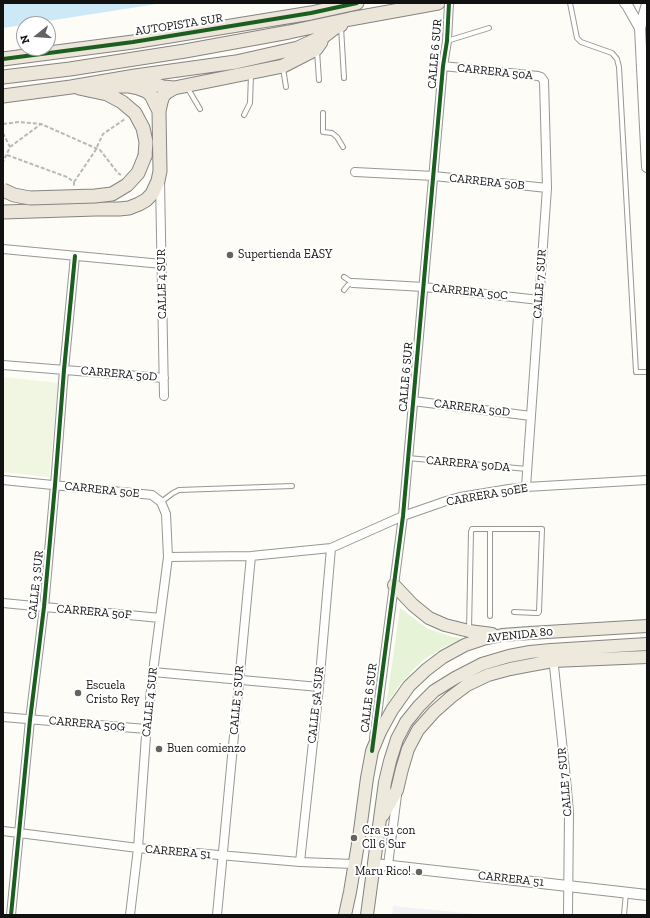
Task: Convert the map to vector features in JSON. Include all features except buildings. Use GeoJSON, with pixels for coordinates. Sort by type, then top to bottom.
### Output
{"type":"FeatureCollection","features":[{"type":"Feature","properties":{"kind":"highway","name":"AUTOPISTA SUR"},"geometry":{"type":"LineString","coordinates":[[3,59],[133,42],[311,13],[357,3]]}},
{"type":"Feature","properties":{"kind":"highway"},"geometry":{"type":"LineString","coordinates":[[3,77],[70,69],[185,51],[346,22],[438,3]]}},
{"type":"Feature","properties":{"kind":"highway"},"geometry":{"type":"LineString","coordinates":[[3,96],[236,62],[298,48],[324,36],[346,22]]}},
{"type":"Feature","properties":{"kind":"highway"},"geometry":{"type":"LineString","coordinates":[[135,76],[163,87],[180,86],[283,66],[316,49],[321,44],[324,36]]}},
{"type":"Feature","properties":{"kind":"highway"},"geometry":{"type":"LineString","coordinates":[[71,87],[128,86],[138,88],[151,95],[159,111]]}},
{"type":"Feature","properties":{"kind":"highway"},"geometry":{"type":"LineString","coordinates":[[3,212],[119,209],[129,208],[146,200],[152,194],[158,181],[160,171],[159,111],[163,96],[180,86]]}},
{"type":"Feature","properties":{"kind":"highway"},"geometry":{"type":"LineString","coordinates":[[3,190],[14,195],[30,198],[112,194],[127,185],[138,173],[145,156],[146,142],[143,128],[135,113],[122,102],[107,94],[71,87]]}},
{"type":"Feature","properties":{"kind":"main road"},"geometry":{"type":"LineString","coordinates":[[394,585],[413,605],[429,618],[445,625],[469,631],[502,635]]}},
{"type":"Feature","properties":{"kind":"main road","name":"AVENIDA 80"},"geometry":{"type":"LineString","coordinates":[[345,915],[359,838],[372,751],[392,710],[409,686],[426,670],[443,658],[465,645],[483,639],[530,632],[647,626]]}},
{"type":"Feature","properties":{"kind":"main road","name":"AVENIDA 80"},"geometry":{"type":"LineString","coordinates":[[379,822],[397,790],[408,749],[418,730],[434,712],[451,697],[467,686],[488,675],[552,656],[647,644]]}},
{"type":"Feature","properties":{"kind":"main road","name":"AVENIDA 80"},"geometry":{"type":"LineString","coordinates":[[366,915],[385,782],[390,761],[397,739],[406,722],[434,691],[482,664],[509,656],[530,652],[552,656],[647,657]]}},
{"type":"Feature","properties":{"kind":"street","name":"CALLE 6 SUR"},"geometry":{"type":"LineString","coordinates":[[372,751],[403,516],[443,66],[447,41],[449,3]]}},
{"type":"Feature","properties":{"kind":"street"},"geometry":{"type":"LineString","coordinates":[[625,3],[640,28]]}},
{"type":"Feature","properties":{"kind":"street"},"geometry":{"type":"LineString","coordinates":[[647,4],[640,28],[647,167]]}},
{"type":"Feature","properties":{"kind":"street","name":"CARRERA 50A"},"geometry":{"type":"LineString","coordinates":[[443,66],[538,76],[544,81]]}},
{"type":"Feature","properties":{"kind":"street","name":"CALLE 7 SUR"},"geometry":{"type":"LineString","coordinates":[[526,487],[547,188],[544,81]]}},
{"type":"Feature","properties":{"kind":"street","name":"CALLE 4 SUR"},"geometry":{"type":"LineString","coordinates":[[160,171],[164,396]]}},
{"type":"Feature","properties":{"kind":"street","name":"CARRERA 50B"},"geometry":{"type":"LineString","coordinates":[[355,172],[434,176],[547,188]]}},
{"type":"Feature","properties":{"kind":"street"},"geometry":{"type":"LineString","coordinates":[[3,249],[162,264]]}},
{"type":"Feature","properties":{"kind":"street","name":"CALLE 3 SUR"},"geometry":{"type":"LineString","coordinates":[[11,915],[30,720],[44,607],[75,256]]}},
{"type":"Feature","properties":{"kind":"street","name":"CARRERA 50C"},"geometry":{"type":"LineString","coordinates":[[353,283],[424,287],[539,300]]}},
{"type":"Feature","properties":{"kind":"street","name":"CARRERA 50D"},"geometry":{"type":"LineString","coordinates":[[3,365],[164,378]]}},
{"type":"Feature","properties":{"kind":"street","name":"CARRERA 50D"},"geometry":{"type":"LineString","coordinates":[[413,401],[531,416]]}},
{"type":"Feature","properties":{"kind":"street","name":"CARRERA 50E"},"geometry":{"type":"LineString","coordinates":[[3,480],[152,495],[161,502]]}},
{"type":"Feature","properties":{"kind":"street","name":"CARRERA 50EE"},"geometry":{"type":"LineString","coordinates":[[168,557],[251,556],[331,548],[403,516],[460,497],[526,487],[647,480]]}},
{"type":"Feature","properties":{"kind":"street","name":"CALLE 4 SUR"},"geometry":{"type":"LineString","coordinates":[[130,915],[138,848],[146,729],[168,557],[166,514],[161,502]]}},
{"type":"Feature","properties":{"kind":"street","name":"CALLE 5A SUR"},"geometry":{"type":"LineString","coordinates":[[300,862],[331,548]]}},
{"type":"Feature","properties":{"kind":"street","name":"CALLE 5 SUR"},"geometry":{"type":"LineString","coordinates":[[217,915],[251,556]]}},
{"type":"Feature","properties":{"kind":"street","name":"CARRERA 50F"},"geometry":{"type":"LineString","coordinates":[[3,603],[160,618]]}},
{"type":"Feature","properties":{"kind":"street","name":"CALLE 7 SUR"},"geometry":{"type":"LineString","coordinates":[[552,656],[569,812],[568,915]]}},
{"type":"Feature","properties":{"kind":"street"},"geometry":{"type":"LineString","coordinates":[[153,672],[318,687]]}},
{"type":"Feature","properties":{"kind":"street","name":"CARRERA 50G"},"geometry":{"type":"LineString","coordinates":[[3,717],[146,729]]}},
{"type":"Feature","properties":{"kind":"street"},"geometry":{"type":"LineString","coordinates":[[388,865],[397,790]]}},
{"type":"Feature","properties":{"kind":"street","name":"CARRERA 51"},"geometry":{"type":"LineString","coordinates":[[3,831],[138,848],[223,856],[300,862],[354,864]]}},
{"type":"Feature","properties":{"kind":"street","name":"CARRERA 51"},"geometry":{"type":"LineString","coordinates":[[374,864],[647,895]]}},
{"type":"Feature","properties":{"kind":"lane"},"geometry":{"type":"LineString","coordinates":[[570,3],[577,38],[581,42],[612,53],[617,59],[619,67],[636,372],[647,372]]}},
{"type":"Feature","properties":{"kind":"lane"},"geometry":{"type":"LineString","coordinates":[[344,78],[346,22]]}},
{"type":"Feature","properties":{"kind":"lane"},"geometry":{"type":"LineString","coordinates":[[447,41],[489,28]]}},
{"type":"Feature","properties":{"kind":"lane"},"geometry":{"type":"LineString","coordinates":[[316,49],[319,80]]}},
{"type":"Feature","properties":{"kind":"lane"},"geometry":{"type":"LineString","coordinates":[[283,66],[286,87]]}},
{"type":"Feature","properties":{"kind":"lane"},"geometry":{"type":"LineString","coordinates":[[244,115],[250,103],[251,72]]}},
{"type":"Feature","properties":{"kind":"lane"},"geometry":{"type":"LineString","coordinates":[[180,86],[200,109]]}},
{"type":"Feature","properties":{"kind":"lane"},"geometry":{"type":"LineString","coordinates":[[323,113],[323,132],[332,133],[338,138],[343,147]]}},
{"type":"Feature","properties":{"kind":"lane"},"geometry":{"type":"LineString","coordinates":[[344,277],[353,283]]}},
{"type":"Feature","properties":{"kind":"lane"},"geometry":{"type":"LineString","coordinates":[[344,290],[348,285],[353,283]]}},
{"type":"Feature","properties":{"kind":"lane","name":"CARRERA 50DA"},"geometry":{"type":"LineString","coordinates":[[408,458],[528,469]]}},
{"type":"Feature","properties":{"kind":"lane"},"geometry":{"type":"LineString","coordinates":[[161,502],[179,490],[292,486]]}},
{"type":"Feature","properties":{"kind":"lane"},"geometry":{"type":"LineString","coordinates":[[469,631],[470,532],[472,529],[542,529],[539,612],[514,612]]}},
{"type":"Feature","properties":{"kind":"lane"},"geometry":{"type":"LineString","coordinates":[[490,529],[490,616]]}},
{"type":"Feature","properties":{"kind":"lane"},"geometry":{"type":"LineString","coordinates":[[624,915],[626,893]]}},
{"type":"Feature","properties":{"kind":"path"},"geometry":{"type":"LineString","coordinates":[[74,189],[74,182],[96,148],[103,134],[124,119],[128,118]]}},
{"type":"Feature","properties":{"kind":"path"},"geometry":{"type":"LineString","coordinates":[[3,124],[19,122],[41,124],[96,148],[100,150],[122,176]]}},
{"type":"Feature","properties":{"kind":"path"},"geometry":{"type":"LineString","coordinates":[[3,162],[10,147],[41,124]]}},
{"type":"Feature","properties":{"kind":"path"},"geometry":{"type":"LineString","coordinates":[[3,133],[10,147]]}},
{"type":"Feature","properties":{"kind":"path"},"geometry":{"type":"LineString","coordinates":[[7,155],[67,177],[74,182]]}},
{"type":"Feature","properties":{"kind":"shaded area"},"geometry":{"type":"Polygon","coordinates":[[[393,906],[485,915],[392,915],[393,906]]]}},
{"type":"Feature","properties":{"kind":"green space"},"geometry":{"type":"Polygon","coordinates":[[[3,377],[58,383],[49,477],[3,472],[3,377]]]}},
{"type":"Feature","properties":{"kind":"green space"},"geometry":{"type":"Polygon","coordinates":[[[400,608],[428,629],[463,639],[444,647],[423,660],[398,687],[386,706],[400,608]]]}},
{"type":"Feature","properties":{"kind":"water"},"geometry":{"type":"Polygon","coordinates":[[[3,3],[163,3],[56,20],[56,16],[16,16],[16,26],[3,28],[3,3]]]}},
{"type":"Feature","properties":{"kind":"cycle path"},"geometry":{"type":"LineString","coordinates":[[3,59],[133,42],[311,13],[357,3]]}},
{"type":"Feature","properties":{"kind":"cycle path"},"geometry":{"type":"LineString","coordinates":[[372,751],[403,516],[443,66],[447,41],[449,3]]}},
{"type":"Feature","properties":{"kind":"cycle path"},"geometry":{"type":"LineString","coordinates":[[11,915],[30,720],[44,607],[75,256]]}},
{"type":"Feature","properties":{"kind":"place","name":"Supertienda EASY"},"geometry":{"type":"Point","coordinates":[230,255]}},
{"type":"Feature","properties":{"kind":"place","name":"Escuela Cristo Rey"},"geometry":{"type":"Point","coordinates":[78,693]}},
{"type":"Feature","properties":{"kind":"place","name":"Buen comienzo"},"geometry":{"type":"Point","coordinates":[159,749]}},
{"type":"Feature","properties":{"kind":"place","name":"Cra 51 con Cll 6 Sur"},"geometry":{"type":"Point","coordinates":[354,838]}},
{"type":"Feature","properties":{"kind":"place","name":"Maru Rico!"},"geometry":{"type":"Point","coordinates":[419,872]}}]}
